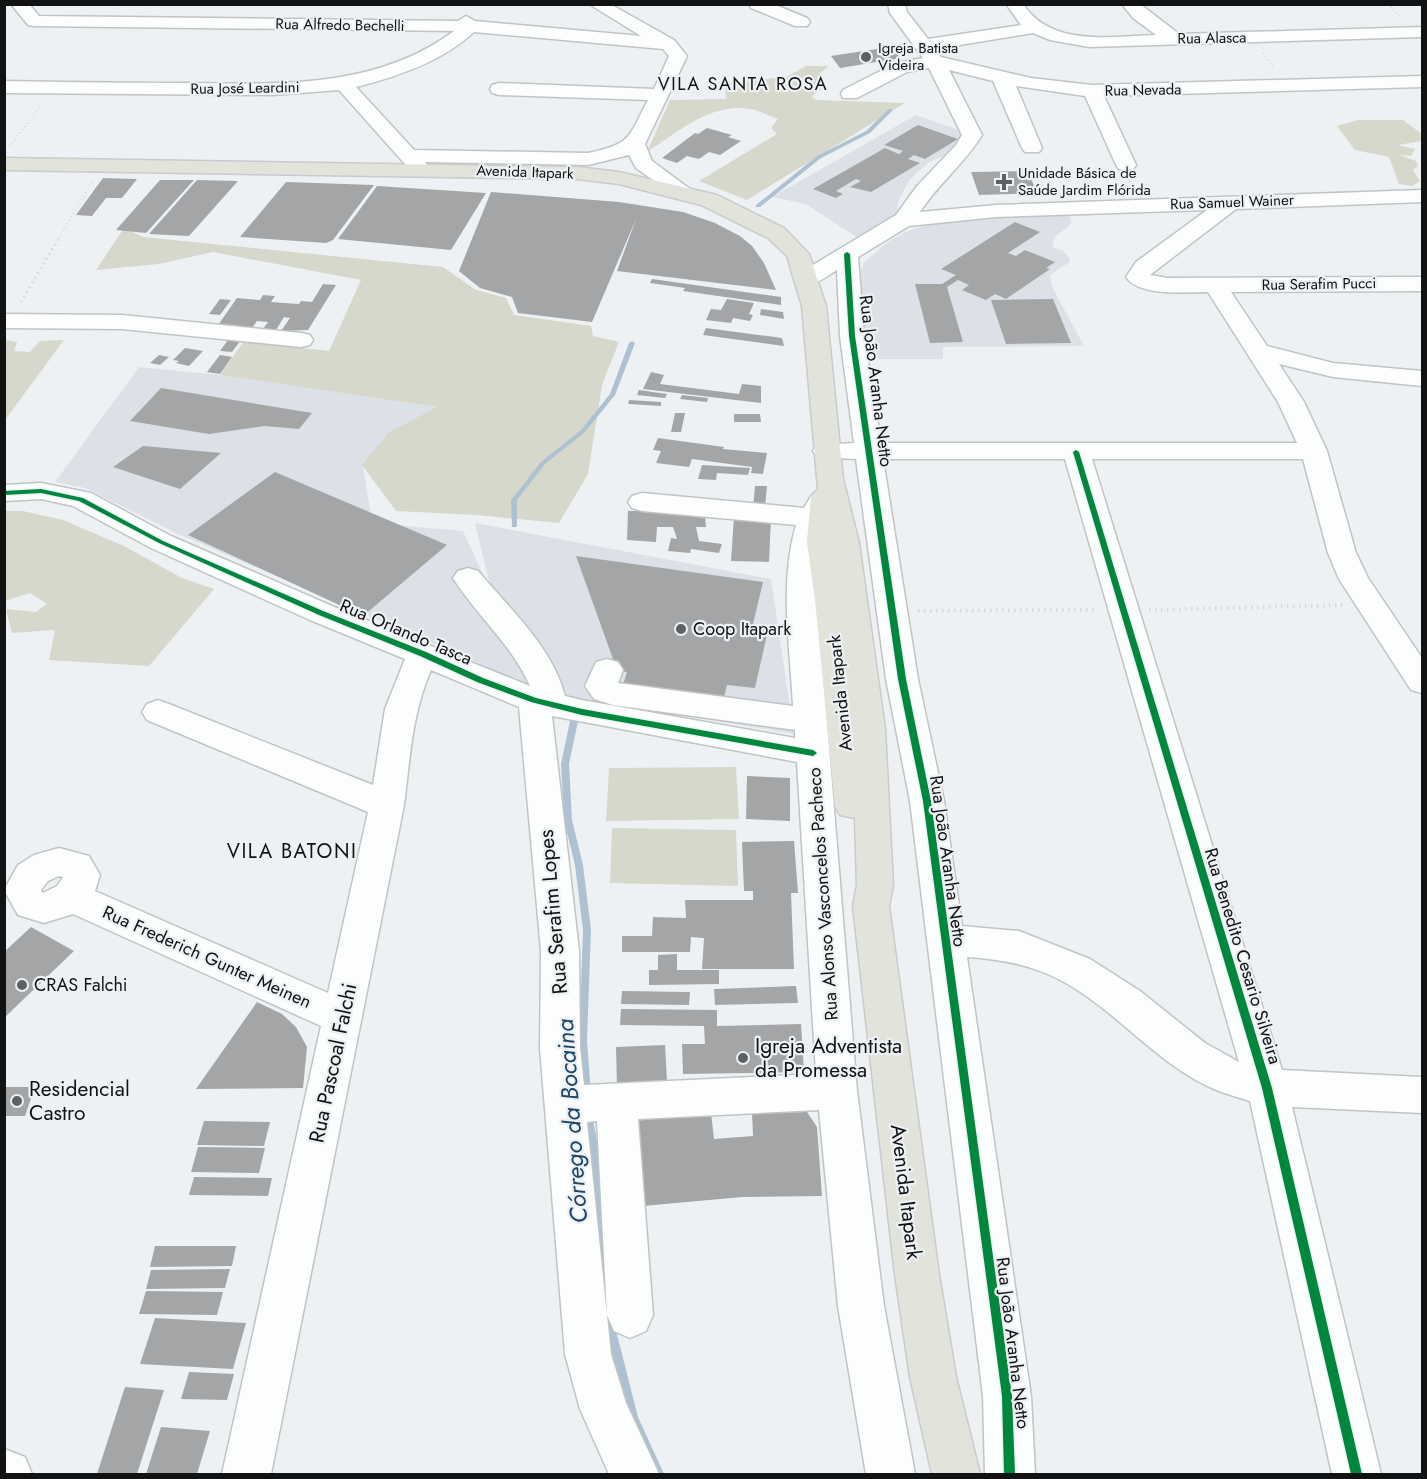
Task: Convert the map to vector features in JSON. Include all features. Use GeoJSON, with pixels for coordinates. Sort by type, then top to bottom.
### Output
{"type":"FeatureCollection","features":[{"type":"Feature","properties":{"kind":"main road","name":"Avenida Itapark"},"geometry":{"type":"LineString","coordinates":[[4,164],[413,162],[577,173],[619,178],[709,200],[776,233],[798,254],[814,306],[823,486],[820,542],[828,600],[869,729],[874,885],[871,906],[917,1275],[933,1377],[956,1474]]}},
{"type":"Feature","properties":{"kind":"street"},"geometry":{"type":"LineString","coordinates":[[19,4],[34,21]]}},
{"type":"Feature","properties":{"kind":"street"},"geometry":{"type":"LineString","coordinates":[[14,25],[103,4]]}},
{"type":"Feature","properties":{"kind":"street"},"geometry":{"type":"LineString","coordinates":[[597,4],[668,44],[678,56],[675,66],[630,151]]}},
{"type":"Feature","properties":{"kind":"street"},"geometry":{"type":"LineString","coordinates":[[757,4],[801,22]]}},
{"type":"Feature","properties":{"kind":"street"},"geometry":{"type":"LineString","coordinates":[[896,4],[929,53],[972,135],[964,148],[924,190],[904,220]]}},
{"type":"Feature","properties":{"kind":"street"},"geometry":{"type":"LineString","coordinates":[[1014,4],[1020,15],[1034,28]]}},
{"type":"Feature","properties":{"kind":"street"},"geometry":{"type":"LineString","coordinates":[[1130,4],[1145,19],[1174,39]]}},
{"type":"Feature","properties":{"kind":"street"},"geometry":{"type":"LineString","coordinates":[[450,6],[470,26]]}},
{"type":"Feature","properties":{"kind":"street","name":"Rua Alfredo Bechelli"},"geometry":{"type":"LineString","coordinates":[[34,21],[470,26],[668,44]]}},
{"type":"Feature","properties":{"kind":"street","name":"Rua José Leardini"},"geometry":{"type":"LineString","coordinates":[[4,87],[268,89],[343,84],[425,57],[458,39],[470,26]]}},
{"type":"Feature","properties":{"kind":"street"},"geometry":{"type":"LineString","coordinates":[[850,94],[929,53],[1034,28]]}},
{"type":"Feature","properties":{"kind":"street","name":"Rua Alasca"},"geometry":{"type":"LineString","coordinates":[[1034,28],[1052,36],[1083,42],[1422,32]]}},
{"type":"Feature","properties":{"kind":"street","name":"Rua Nevada"},"geometry":{"type":"LineString","coordinates":[[929,53],[1001,78],[1092,91],[1422,82]]}},
{"type":"Feature","properties":{"kind":"street"},"geometry":{"type":"LineString","coordinates":[[1001,78],[1007,87],[1032,148]]}},
{"type":"Feature","properties":{"kind":"street"},"geometry":{"type":"LineString","coordinates":[[343,84],[413,162],[588,159],[630,151]]}},
{"type":"Feature","properties":{"kind":"street"},"geometry":{"type":"LineString","coordinates":[[499,89],[660,95]]}},
{"type":"Feature","properties":{"kind":"street"},"geometry":{"type":"LineString","coordinates":[[1092,91],[1126,165]]}},
{"type":"Feature","properties":{"kind":"street"},"geometry":{"type":"LineString","coordinates":[[630,151],[683,192]]}},
{"type":"Feature","properties":{"kind":"street","name":"Rua Samuel Wainer"},"geometry":{"type":"LineString","coordinates":[[806,279],[904,220],[996,211],[1422,196]]}},
{"type":"Feature","properties":{"kind":"street","name":"Rua Serafim Pucci"},"geometry":{"type":"LineString","coordinates":[[1232,202],[1155,258],[1137,274],[1140,280],[1153,284],[1216,286],[1422,284]]}},
{"type":"Feature","properties":{"kind":"street","name":"Rua João Aranha Netto"},"geometry":{"type":"LineString","coordinates":[[847,254],[852,336],[902,679],[927,801],[1007,1396],[1010,1474]]}},
{"type":"Feature","properties":{"kind":"street"},"geometry":{"type":"LineString","coordinates":[[1216,286],[1291,402],[1314,451],[1342,553],[1354,579],[1422,682]]}},
{"type":"Feature","properties":{"kind":"street"},"geometry":{"type":"LineString","coordinates":[[7,321],[161,324],[301,340]]}},
{"type":"Feature","properties":{"kind":"street"},"geometry":{"type":"LineString","coordinates":[[1258,351],[1334,370],[1422,378]]}},
{"type":"Feature","properties":{"kind":"street"},"geometry":{"type":"LineString","coordinates":[[642,502],[823,486],[869,451],[1314,451]]}},
{"type":"Feature","properties":{"kind":"street","name":"Rua Benedito Cesario Silveira"},"geometry":{"type":"LineString","coordinates":[[1076,452],[1268,1088],[1357,1474]]}},
{"type":"Feature","properties":{"kind":"street","name":"Rua Orlando Tasca"},"geometry":{"type":"LineString","coordinates":[[4,493],[41,491],[81,499],[161,542],[321,613],[423,654],[480,680],[542,702],[812,737]]}},
{"type":"Feature","properties":{"kind":"street","name":"Rua Serafim Lopes"},"geometry":{"type":"LineString","coordinates":[[468,578],[540,670],[549,689],[542,702],[560,951],[561,1048],[591,1103],[588,1354],[604,1409],[634,1474]]}},
{"type":"Feature","properties":{"kind":"street","name":"Rua Alonso Vasconcelos Pacheco"},"geometry":{"type":"LineString","coordinates":[[828,600],[812,737],[837,1091],[861,1306],[891,1474]]}},
{"type":"Feature","properties":{"kind":"street","name":"Rua Pascoal Falchi"},"geometry":{"type":"LineString","coordinates":[[246,1474],[387,806],[400,710],[409,680],[423,654]]}},
{"type":"Feature","properties":{"kind":"street"},"geometry":{"type":"LineString","coordinates":[[607,670],[601,686],[604,691],[613,694],[735,711],[812,737]]}},
{"type":"Feature","properties":{"kind":"street"},"geometry":{"type":"LineString","coordinates":[[158,712],[387,806]]}},
{"type":"Feature","properties":{"kind":"street","name":"Rua Frederich Gunter Meinen"},"geometry":{"type":"LineString","coordinates":[[72,897],[343,1018]]}},
{"type":"Feature","properties":{"kind":"street"},"geometry":{"type":"LineString","coordinates":[[944,940],[996,943],[1019,947],[1052,958],[1077,970],[1111,993],[1191,1055],[1227,1076],[1268,1088],[1422,1095]]}},
{"type":"Feature","properties":{"kind":"street"},"geometry":{"type":"LineString","coordinates":[[630,1315],[591,1103],[837,1091]]}},
{"type":"Feature","properties":{"kind":"path"},"geometry":{"type":"LineString","coordinates":[[1252,37],[1287,87]]}},
{"type":"Feature","properties":{"kind":"path"},"geometry":{"type":"LineString","coordinates":[[4,154],[54,87]]}},
{"type":"Feature","properties":{"kind":"path"},"geometry":{"type":"LineString","coordinates":[[7,321],[102,165]]}},
{"type":"Feature","properties":{"kind":"shaded area"},"geometry":{"type":"Polygon","coordinates":[[[806,66],[829,66],[819,74],[824,87],[811,97],[817,100],[905,103],[747,200],[699,181],[777,134],[771,128],[778,119],[751,109],[722,110],[696,120],[647,152],[670,100],[726,99],[725,83],[786,77],[806,66]]]}},
{"type":"Feature","properties":{"kind":"shaded area"},"geometry":{"type":"Polygon","coordinates":[[[916,115],[966,135],[949,153],[928,163],[909,180],[899,200],[895,217],[861,240],[806,204],[772,197],[916,115]]]}},
{"type":"Feature","properties":{"kind":"shaded area"},"geometry":{"type":"Polygon","coordinates":[[[1358,120],[1403,120],[1422,134],[1422,141],[1398,145],[1415,149],[1411,156],[1400,155],[1416,161],[1418,166],[1413,170],[1420,181],[1412,186],[1399,184],[1389,157],[1355,150],[1337,126],[1358,120]]]}},
{"type":"Feature","properties":{"kind":"shaded area"},"geometry":{"type":"Polygon","coordinates":[[[1070,215],[1071,224],[1055,237],[1052,247],[1062,250],[1069,257],[1070,262],[1050,275],[1052,287],[1084,346],[943,347],[943,359],[876,359],[862,328],[857,281],[864,263],[886,243],[908,231],[935,223],[992,216],[1070,215]]]}},
{"type":"Feature","properties":{"kind":"shaded area"},"geometry":{"type":"Polygon","coordinates":[[[124,228],[143,237],[443,267],[476,290],[506,298],[514,315],[591,326],[593,336],[619,342],[602,385],[588,474],[559,523],[477,515],[396,511],[362,465],[389,432],[437,407],[220,375],[244,341],[329,351],[361,280],[213,252],[159,264],[96,270],[124,228]]]}},
{"type":"Feature","properties":{"kind":"shaded area"},"geometry":{"type":"Polygon","coordinates":[[[5,340],[17,342],[14,351],[30,352],[40,341],[64,340],[5,420],[5,340]]]}},
{"type":"Feature","properties":{"kind":"shaded area"},"geometry":{"type":"Polygon","coordinates":[[[139,367],[220,375],[438,407],[389,432],[363,465],[372,523],[463,531],[492,594],[475,523],[771,579],[794,734],[574,697],[522,682],[176,533],[85,488],[55,482],[139,367]]]}},
{"type":"Feature","properties":{"kind":"shaded area"},"geometry":{"type":"Polygon","coordinates":[[[5,511],[23,511],[63,520],[124,546],[182,578],[214,589],[149,666],[49,660],[55,630],[12,633],[6,609],[36,612],[47,604],[30,593],[5,601],[5,511]]]}},
{"type":"Feature","properties":{"kind":"shaded area"},"geometry":{"type":"Polygon","coordinates":[[[736,767],[739,819],[606,821],[609,768],[736,767]]]}},
{"type":"Feature","properties":{"kind":"shaded area"},"geometry":{"type":"Polygon","coordinates":[[[612,828],[736,830],[738,886],[610,883],[612,828]]]}},
{"type":"Feature","properties":{"kind":"building","name":"Igreja Batista Videira"},"geometry":{"type":"Polygon","coordinates":[[[890,47],[901,58],[840,68],[831,56],[890,47]]]}},
{"type":"Feature","properties":{"kind":"building"},"geometry":{"type":"Polygon","coordinates":[[[918,125],[958,139],[925,159],[914,155],[908,159],[920,163],[871,192],[850,187],[861,181],[856,179],[836,191],[843,194],[836,198],[813,189],[885,148],[899,154],[903,151],[884,145],[918,125]]]}},
{"type":"Feature","properties":{"kind":"building"},"geometry":{"type":"Polygon","coordinates":[[[707,128],[732,135],[728,137],[741,141],[720,155],[709,152],[699,159],[687,156],[677,163],[662,158],[695,133],[698,134],[707,128]]]}},
{"type":"Feature","properties":{"kind":"building","name":"Unidade Básica de Saúde Jardim Flórida"},"geometry":{"type":"Polygon","coordinates":[[[1028,171],[1037,193],[979,195],[971,172],[1028,171]]]}},
{"type":"Feature","properties":{"kind":"building"},"geometry":{"type":"Polygon","coordinates":[[[103,178],[137,179],[122,198],[106,198],[92,216],[76,215],[103,178]]]}},
{"type":"Feature","properties":{"kind":"building"},"geometry":{"type":"Polygon","coordinates":[[[160,180],[194,180],[146,233],[116,230],[160,180]]]}},
{"type":"Feature","properties":{"kind":"building"},"geometry":{"type":"Polygon","coordinates":[[[197,180],[238,181],[189,236],[149,234],[197,180]]]}},
{"type":"Feature","properties":{"kind":"building"},"geometry":{"type":"Polygon","coordinates":[[[286,182],[374,185],[333,240],[326,243],[240,237],[286,182]]]}},
{"type":"Feature","properties":{"kind":"building"},"geometry":{"type":"Polygon","coordinates":[[[377,186],[486,193],[451,250],[338,239],[377,186]]]}},
{"type":"Feature","properties":{"kind":"building"},"geometry":{"type":"Polygon","coordinates":[[[491,192],[619,202],[683,212],[715,223],[740,236],[752,246],[764,263],[776,290],[617,271],[636,219],[592,322],[518,313],[512,297],[480,288],[459,271],[491,192]]]}},
{"type":"Feature","properties":{"kind":"building"},"geometry":{"type":"Polygon","coordinates":[[[1015,222],[1040,232],[1008,253],[1016,256],[1025,250],[1055,262],[1046,268],[1050,269],[1006,299],[995,294],[986,300],[962,290],[969,285],[958,280],[947,287],[963,342],[930,343],[915,284],[942,284],[956,275],[941,269],[1015,222]]]}},
{"type":"Feature","properties":{"kind":"building"},"geometry":{"type":"Polygon","coordinates":[[[652,279],[781,297],[781,305],[683,291],[685,288],[650,283],[652,279]]]}},
{"type":"Feature","properties":{"kind":"building"},"geometry":{"type":"Polygon","coordinates":[[[323,284],[336,285],[308,330],[281,331],[290,318],[284,317],[276,330],[263,329],[268,322],[257,321],[252,328],[218,325],[237,298],[260,300],[263,295],[275,296],[271,302],[299,304],[301,301],[312,302],[323,284]]]}},
{"type":"Feature","properties":{"kind":"building"},"geometry":{"type":"Polygon","coordinates":[[[220,299],[231,300],[220,315],[209,314],[220,299]]]}},
{"type":"Feature","properties":{"kind":"building"},"geometry":{"type":"Polygon","coordinates":[[[727,299],[754,303],[749,314],[753,315],[750,321],[733,318],[731,323],[706,320],[711,309],[721,310],[727,299]]]}},
{"type":"Feature","properties":{"kind":"building"},"geometry":{"type":"Polygon","coordinates":[[[1053,299],[1071,343],[1006,344],[991,300],[1053,299]]]}},
{"type":"Feature","properties":{"kind":"building"},"geometry":{"type":"Polygon","coordinates":[[[761,309],[783,312],[784,319],[760,315],[761,309]]]}},
{"type":"Feature","properties":{"kind":"building"},"geometry":{"type":"Polygon","coordinates":[[[706,328],[782,338],[784,346],[703,335],[706,328]]]}},
{"type":"Feature","properties":{"kind":"building"},"geometry":{"type":"Polygon","coordinates":[[[228,340],[240,341],[232,352],[220,351],[228,340]]]}},
{"type":"Feature","properties":{"kind":"building"},"geometry":{"type":"Polygon","coordinates":[[[185,348],[203,351],[189,366],[173,360],[185,348]]]}},
{"type":"Feature","properties":{"kind":"building"},"geometry":{"type":"Polygon","coordinates":[[[159,355],[169,357],[160,365],[150,363],[159,355]]]}},
{"type":"Feature","properties":{"kind":"building"},"geometry":{"type":"Polygon","coordinates":[[[220,355],[232,357],[220,374],[207,372],[220,355]]]}},
{"type":"Feature","properties":{"kind":"building"},"geometry":{"type":"Polygon","coordinates":[[[651,372],[664,375],[660,384],[739,394],[742,384],[761,386],[761,403],[643,389],[651,372]]]}},
{"type":"Feature","properties":{"kind":"building"},"geometry":{"type":"Polygon","coordinates":[[[161,388],[312,413],[299,429],[264,426],[209,434],[130,421],[161,388]]]}},
{"type":"Feature","properties":{"kind":"building"},"geometry":{"type":"Polygon","coordinates":[[[639,390],[667,394],[665,398],[637,395],[639,390]]]}},
{"type":"Feature","properties":{"kind":"building"},"geometry":{"type":"Polygon","coordinates":[[[682,395],[708,398],[707,402],[680,399],[682,395]]]}},
{"type":"Feature","properties":{"kind":"building"},"geometry":{"type":"Polygon","coordinates":[[[629,400],[661,402],[661,406],[628,404],[629,400]]]}},
{"type":"Feature","properties":{"kind":"building"},"geometry":{"type":"Polygon","coordinates":[[[675,413],[685,413],[681,432],[671,432],[675,413]]]}},
{"type":"Feature","properties":{"kind":"building"},"geometry":{"type":"Polygon","coordinates":[[[734,414],[760,414],[761,422],[734,422],[734,414]]]}},
{"type":"Feature","properties":{"kind":"building"},"geometry":{"type":"Polygon","coordinates":[[[658,438],[724,447],[723,449],[767,453],[763,474],[751,473],[752,467],[692,459],[689,467],[656,463],[661,451],[653,450],[658,438]]]}},
{"type":"Feature","properties":{"kind":"building"},"geometry":{"type":"Polygon","coordinates":[[[143,446],[221,453],[180,489],[113,467],[143,446]]]}},
{"type":"Feature","properties":{"kind":"building"},"geometry":{"type":"Polygon","coordinates":[[[702,465],[750,468],[748,475],[717,473],[716,480],[698,479],[702,465]]]}},
{"type":"Feature","properties":{"kind":"building"},"geometry":{"type":"Polygon","coordinates":[[[275,472],[447,545],[363,616],[188,535],[275,472]]]}},
{"type":"Feature","properties":{"kind":"building"},"geometry":{"type":"Polygon","coordinates":[[[755,486],[767,486],[765,507],[753,507],[755,486]]]}},
{"type":"Feature","properties":{"kind":"building"},"geometry":{"type":"Polygon","coordinates":[[[628,511],[695,511],[695,516],[705,516],[706,527],[696,527],[699,541],[722,544],[719,553],[691,549],[690,553],[668,551],[671,538],[677,539],[673,527],[657,527],[656,542],[627,540],[628,511]]]}},
{"type":"Feature","properties":{"kind":"building"},"geometry":{"type":"Polygon","coordinates":[[[734,516],[771,518],[769,562],[731,561],[734,516]]]}},
{"type":"Feature","properties":{"kind":"building","name":"Coop Itapark"},"geometry":{"type":"Polygon","coordinates":[[[576,556],[763,582],[752,628],[768,630],[755,688],[727,685],[723,701],[622,688],[627,672],[607,670],[613,659],[576,556]]]}},
{"type":"Feature","properties":{"kind":"building"},"geometry":{"type":"Polygon","coordinates":[[[747,776],[790,778],[790,821],[746,819],[747,776]]]}},
{"type":"Feature","properties":{"kind":"building"},"geometry":{"type":"Polygon","coordinates":[[[794,841],[798,893],[791,893],[794,969],[702,969],[704,938],[691,937],[690,952],[622,952],[622,936],[652,936],[653,917],[686,918],[685,900],[753,900],[753,891],[744,891],[742,842],[794,841]]]}},
{"type":"Feature","properties":{"kind":"building","name":"CRAS Falchi"},"geometry":{"type":"Polygon","coordinates":[[[31,927],[74,951],[4,1018],[4,952],[31,927]]]}},
{"type":"Feature","properties":{"kind":"building"},"geometry":{"type":"Polygon","coordinates":[[[677,954],[677,970],[719,970],[719,984],[649,985],[649,970],[658,970],[658,955],[677,954]]]}},
{"type":"Feature","properties":{"kind":"building"},"geometry":{"type":"Polygon","coordinates":[[[796,986],[798,1003],[715,1005],[714,989],[796,986]]]}},
{"type":"Feature","properties":{"kind":"building"},"geometry":{"type":"Polygon","coordinates":[[[622,991],[690,992],[689,1005],[621,1004],[622,991]]]}},
{"type":"Feature","properties":{"kind":"building"},"geometry":{"type":"Polygon","coordinates":[[[257,1002],[282,1014],[296,1027],[307,1047],[303,1088],[196,1089],[257,1002]]]}},
{"type":"Feature","properties":{"kind":"building"},"geometry":{"type":"Polygon","coordinates":[[[621,1009],[717,1010],[717,1026],[801,1024],[804,1072],[683,1074],[682,1044],[705,1044],[704,1026],[620,1025],[621,1009]]]}},
{"type":"Feature","properties":{"kind":"building"},"geometry":{"type":"Polygon","coordinates":[[[665,1045],[667,1081],[617,1085],[616,1047],[665,1045]]]}},
{"type":"Feature","properties":{"kind":"building","name":"Residencial Castro"},"geometry":{"type":"Polygon","coordinates":[[[4,1087],[35,1087],[25,1116],[4,1116],[4,1087]]]}},
{"type":"Feature","properties":{"kind":"building"},"geometry":{"type":"Polygon","coordinates":[[[807,1112],[817,1127],[822,1196],[742,1197],[643,1206],[634,1121],[711,1113],[714,1139],[753,1136],[752,1113],[807,1112]]]}},
{"type":"Feature","properties":{"kind":"building"},"geometry":{"type":"Polygon","coordinates":[[[204,1121],[270,1122],[264,1146],[197,1145],[204,1121]]]}},
{"type":"Feature","properties":{"kind":"building"},"geometry":{"type":"Polygon","coordinates":[[[198,1147],[265,1148],[259,1173],[191,1172],[198,1147]]]}},
{"type":"Feature","properties":{"kind":"building"},"geometry":{"type":"Polygon","coordinates":[[[194,1177],[272,1178],[268,1196],[189,1195],[194,1177]]]}},
{"type":"Feature","properties":{"kind":"building"},"geometry":{"type":"Polygon","coordinates":[[[155,1246],[236,1246],[232,1266],[150,1267],[155,1246]]]}},
{"type":"Feature","properties":{"kind":"building"},"geometry":{"type":"Polygon","coordinates":[[[230,1269],[225,1288],[146,1289],[151,1270],[230,1269]]]}},
{"type":"Feature","properties":{"kind":"building"},"geometry":{"type":"Polygon","coordinates":[[[146,1291],[223,1292],[217,1315],[139,1314],[146,1291]]]}},
{"type":"Feature","properties":{"kind":"building"},"geometry":{"type":"Polygon","coordinates":[[[155,1318],[246,1323],[233,1369],[140,1364],[155,1318]]]}},
{"type":"Feature","properties":{"kind":"building"},"geometry":{"type":"Polygon","coordinates":[[[189,1372],[234,1374],[227,1400],[181,1399],[189,1372]]]}},
{"type":"Feature","properties":{"kind":"building"},"geometry":{"type":"Polygon","coordinates":[[[125,1387],[164,1390],[137,1474],[97,1474],[125,1387]]]}},
{"type":"Feature","properties":{"kind":"building"},"geometry":{"type":"Polygon","coordinates":[[[161,1427],[210,1431],[197,1474],[146,1474],[161,1427]]]}},
{"type":"Feature","properties":{"kind":"waterway","name":"Córrego da Bocaina"},"geometry":{"type":"LineString","coordinates":[[758,206],[819,157],[868,132],[891,110]]}},
{"type":"Feature","properties":{"kind":"waterway","name":"Córrego da Bocaina"},"geometry":{"type":"LineString","coordinates":[[514,526],[514,500],[543,463],[583,431],[613,394],[632,343]]}},
{"type":"Feature","properties":{"kind":"waterway","name":"Córrego da Bocaina"},"geometry":{"type":"LineString","coordinates":[[574,721],[565,764],[568,820],[579,865],[587,930],[583,1040],[586,1095]]}},
{"type":"Feature","properties":{"kind":"waterway","name":"Córrego da Bocaina"},"geometry":{"type":"LineString","coordinates":[[587,1113],[595,1158],[602,1271]]}},
{"type":"Feature","properties":{"kind":"waterway","name":"Córrego da Bocaina"},"geometry":{"type":"LineString","coordinates":[[605,1307],[633,1418],[659,1474]]}},
{"type":"Feature","properties":{"kind":"cycle path"},"geometry":{"type":"LineString","coordinates":[[847,254],[852,336],[902,679],[927,801],[1007,1396],[1010,1474]]}},
{"type":"Feature","properties":{"kind":"cycle path"},"geometry":{"type":"LineString","coordinates":[[1076,452],[1267,1088],[1357,1474]]}},
{"type":"Feature","properties":{"kind":"cycle path"},"geometry":{"type":"LineString","coordinates":[[4,493],[41,491],[81,499],[161,542],[321,613],[423,654],[480,680],[534,700],[582,712],[813,753]]}},
{"type":"Feature","properties":{"kind":"place","name":"Igreja Batista Videira"},"geometry":{"type":"Point","coordinates":[866,57]}},
{"type":"Feature","properties":{"kind":"place","name":"Unidade Básica de Saúde Jardim Flórida"},"geometry":{"type":"Point","coordinates":[1004,182]}},
{"type":"Feature","properties":{"kind":"place","name":"Coop Itapark"},"geometry":{"type":"Point","coordinates":[681,629]}},
{"type":"Feature","properties":{"kind":"place","name":"CRAS Falchi"},"geometry":{"type":"Point","coordinates":[22,985]}},
{"type":"Feature","properties":{"kind":"place","name":"Igreja Adventista da Promessa"},"geometry":{"type":"Point","coordinates":[743,1058]}},
{"type":"Feature","properties":{"kind":"place","name":"Residencial Castro"},"geometry":{"type":"Point","coordinates":[17,1101]}},
{"type":"Feature","properties":{"kind":"district","name":"VILA SANTA ROSA"},"geometry":{"type":"Point","coordinates":[743,84]}},
{"type":"Feature","properties":{"kind":"district","name":"VILA BATONI"},"geometry":{"type":"Point","coordinates":[292,851]}}]}
